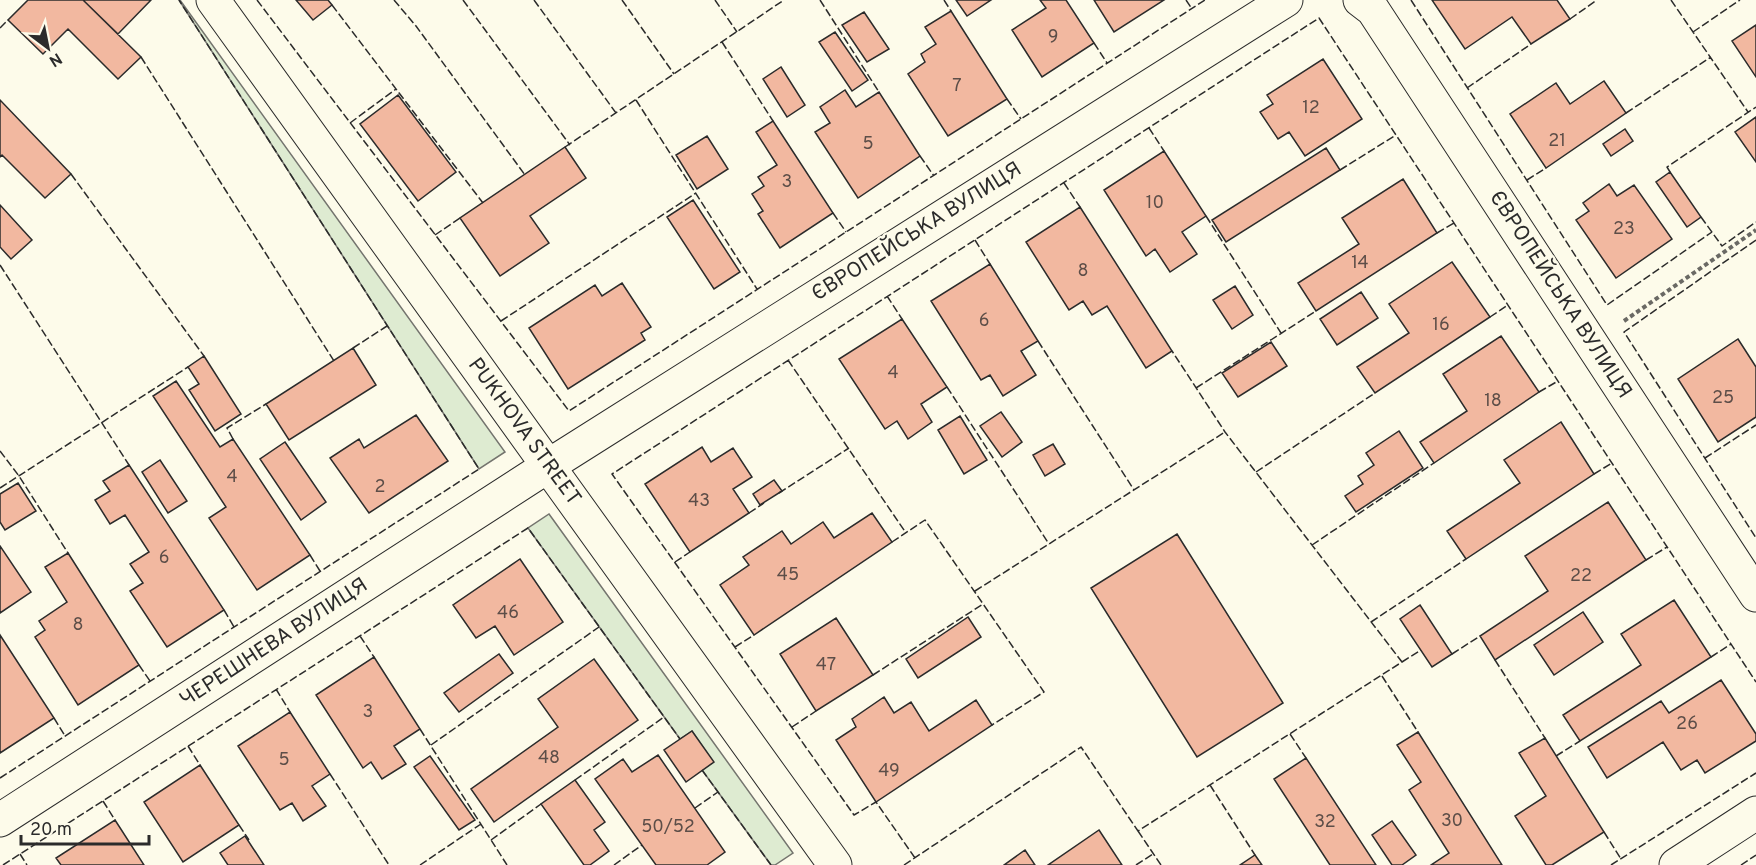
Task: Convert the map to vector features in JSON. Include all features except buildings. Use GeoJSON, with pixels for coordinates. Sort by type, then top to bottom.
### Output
{"type":"FeatureCollection","features":[{"type":"Feature","properties":{"kind":"street","name":"PUKHOVA STREET"},"geometry":{"type":"LineString","coordinates":[[213,0],[835,865]]}},
{"type":"Feature","properties":{"kind":"street","name":"ЄВРОПЕЙСЬКА ВУЛИЦЯ"},"geometry":{"type":"LineString","coordinates":[[548,466],[1286,0]]}},
{"type":"Feature","properties":{"kind":"street","name":"ЄВРОПЕЙСЬКА ВУЛИЦЯ"},"geometry":{"type":"LineString","coordinates":[[1360,0],[1373,10],[1756,594]]}},
{"type":"Feature","properties":{"kind":"street","name":"ЧЕРЕШНЕВА ВУЛИЦЯ"},"geometry":{"type":"LineString","coordinates":[[0,820],[548,466]]}},
{"type":"Feature","properties":{"kind":"street"},"geometry":{"type":"LineString","coordinates":[[1676,865],[1756,813]]}},
{"type":"Feature","properties":{"kind":"path"},"geometry":{"type":"LineString","coordinates":[[1591,344],[1756,230]]}},
{"type":"Feature","properties":{"kind":"green space"},"geometry":{"type":"Polygon","coordinates":[[[180,0],[505,452],[479,469],[180,0]]]}},
{"type":"Feature","properties":{"kind":"green space"},"geometry":{"type":"Polygon","coordinates":[[[549,514],[793,853],[775,865],[771,865],[702,770],[713,762],[692,731],[680,739],[528,528],[549,514]]]}},
{"type":"Feature","properties":{"kind":"fence"},"geometry":{"type":"LineString","coordinates":[[0,778],[479,469],[179,0]]}},
{"type":"Feature","properties":{"kind":"fence"},"geometry":{"type":"LineString","coordinates":[[257,0],[569,411],[1205,0]]}},
{"type":"Feature","properties":{"kind":"fence"},"geometry":{"type":"LineString","coordinates":[[394,0],[416,26],[525,175]]}},
{"type":"Feature","properties":{"kind":"fence"},"geometry":{"type":"LineString","coordinates":[[463,0],[570,145]]}},
{"type":"Feature","properties":{"kind":"fence"},"geometry":{"type":"LineString","coordinates":[[534,0],[616,113]]}},
{"type":"Feature","properties":{"kind":"fence"},"geometry":{"type":"LineString","coordinates":[[622,0],[674,74]]}},
{"type":"Feature","properties":{"kind":"fence"},"geometry":{"type":"LineString","coordinates":[[715,0],[737,32]]}},
{"type":"Feature","properties":{"kind":"fence"},"geometry":{"type":"LineString","coordinates":[[565,147],[784,0]]}},
{"type":"Feature","properties":{"kind":"fence"},"geometry":{"type":"LineString","coordinates":[[820,0],[879,92]]}},
{"type":"Feature","properties":{"kind":"fence"},"geometry":{"type":"LineString","coordinates":[[944,0],[951,11]]}},
{"type":"Feature","properties":{"kind":"fence"},"geometry":{"type":"LineString","coordinates":[[1186,0],[1192,9]]}},
{"type":"Feature","properties":{"kind":"fence"},"geometry":{"type":"LineString","coordinates":[[1411,0],[1607,305],[1712,232]]}},
{"type":"Feature","properties":{"kind":"fence"},"geometry":{"type":"LineString","coordinates":[[1570,19],[1597,0]]}},
{"type":"Feature","properties":{"kind":"fence"},"geometry":{"type":"LineString","coordinates":[[1671,0],[1748,112]]}},
{"type":"Feature","properties":{"kind":"fence"},"geometry":{"type":"LineString","coordinates":[[1693,32],[1740,0]]}},
{"type":"Feature","properties":{"kind":"fence"},"geometry":{"type":"LineString","coordinates":[[332,5],[483,203]]}},
{"type":"Feature","properties":{"kind":"fence"},"geometry":{"type":"LineString","coordinates":[[915,858],[876,802],[854,815],[612,474],[1319,18],[1756,682]]}},
{"type":"Feature","properties":{"kind":"fence"},"geometry":{"type":"LineString","coordinates":[[0,28],[8,20]]}},
{"type":"Feature","properties":{"kind":"fence"},"geometry":{"type":"LineString","coordinates":[[722,42],[773,121]]}},
{"type":"Feature","properties":{"kind":"fence"},"geometry":{"type":"LineString","coordinates":[[1094,43],[1107,63]]}},
{"type":"Feature","properties":{"kind":"fence"},"geometry":{"type":"LineString","coordinates":[[1467,88],[1531,44]]}},
{"type":"Feature","properties":{"kind":"fence"},"geometry":{"type":"LineString","coordinates":[[141,57],[334,361]]}},
{"type":"Feature","properties":{"kind":"fence"},"geometry":{"type":"LineString","coordinates":[[1626,113],[1711,57]]}},
{"type":"Feature","properties":{"kind":"fence"},"geometry":{"type":"LineString","coordinates":[[350,123],[396,89]]}},
{"type":"Feature","properties":{"kind":"fence"},"geometry":{"type":"LineString","coordinates":[[1007,99],[1021,119]]}},
{"type":"Feature","properties":{"kind":"fence"},"geometry":{"type":"LineString","coordinates":[[636,100],[757,289]]}},
{"type":"Feature","properties":{"kind":"fence"},"geometry":{"type":"LineString","coordinates":[[1670,172],[1667,167],[1756,107]]}},
{"type":"Feature","properties":{"kind":"fence"},"geometry":{"type":"LineString","coordinates":[[1149,128],[1164,151]]}},
{"type":"Feature","properties":{"kind":"fence"},"geometry":{"type":"LineString","coordinates":[[1340,170],[1396,135]]}},
{"type":"Feature","properties":{"kind":"fence"},"geometry":{"type":"LineString","coordinates":[[920,156],[934,176]]}},
{"type":"Feature","properties":{"kind":"fence"},"geometry":{"type":"LineString","coordinates":[[1527,180],[1546,168]]}},
{"type":"Feature","properties":{"kind":"fence"},"geometry":{"type":"LineString","coordinates":[[71,174],[204,356]]}},
{"type":"Feature","properties":{"kind":"fence"},"geometry":{"type":"LineString","coordinates":[[1064,183],[1080,207]]}},
{"type":"Feature","properties":{"kind":"fence"},"geometry":{"type":"LineString","coordinates":[[501,321],[696,193]]}},
{"type":"Feature","properties":{"kind":"fence"},"geometry":{"type":"LineString","coordinates":[[833,213],[846,232]]}},
{"type":"Feature","properties":{"kind":"fence"},"geometry":{"type":"LineString","coordinates":[[1206,216],[1281,333]]}},
{"type":"Feature","properties":{"kind":"fence"},"geometry":{"type":"LineString","coordinates":[[1701,217],[1722,246],[1756,222]]}},
{"type":"Feature","properties":{"kind":"fence"},"geometry":{"type":"LineString","coordinates":[[435,235],[460,218]]}},
{"type":"Feature","properties":{"kind":"fence"},"geometry":{"type":"LineString","coordinates":[[1437,233],[1454,223]]}},
{"type":"Feature","properties":{"kind":"fence"},"geometry":{"type":"LineString","coordinates":[[975,240],[990,264]]}},
{"type":"Feature","properties":{"kind":"fence"},"geometry":{"type":"LineString","coordinates":[[1756,240],[1624,332],[1756,538]]}},
{"type":"Feature","properties":{"kind":"fence"},"geometry":{"type":"LineString","coordinates":[[0,265],[129,465]]}},
{"type":"Feature","properties":{"kind":"fence"},"geometry":{"type":"LineString","coordinates":[[887,296],[902,319]]}},
{"type":"Feature","properties":{"kind":"fence"},"geometry":{"type":"LineString","coordinates":[[1490,317],[1508,305]]}},
{"type":"Feature","properties":{"kind":"fence"},"geometry":{"type":"LineString","coordinates":[[1196,388],[1316,311]]}},
{"type":"Feature","properties":{"kind":"fence"},"geometry":{"type":"LineString","coordinates":[[353,348],[387,326]]}},
{"type":"Feature","properties":{"kind":"fence"},"geometry":{"type":"LineString","coordinates":[[1038,341],[1134,490]]}},
{"type":"Feature","properties":{"kind":"fence"},"geometry":{"type":"LineString","coordinates":[[904,865],[1081,747],[1138,831],[1402,662],[1225,432],[1172,351]]}},
{"type":"Feature","properties":{"kind":"fence"},"geometry":{"type":"LineString","coordinates":[[788,360],[906,533]]}},
{"type":"Feature","properties":{"kind":"fence"},"geometry":{"type":"LineString","coordinates":[[0,488],[188,367]]}},
{"type":"Feature","properties":{"kind":"fence"},"geometry":{"type":"LineString","coordinates":[[1539,392],[1558,381]]}},
{"type":"Feature","properties":{"kind":"fence"},"geometry":{"type":"LineString","coordinates":[[947,387],[1049,544]]}},
{"type":"Feature","properties":{"kind":"fence"},"geometry":{"type":"LineString","coordinates":[[1256,472],[1375,393]]}},
{"type":"Feature","properties":{"kind":"fence"},"geometry":{"type":"LineString","coordinates":[[233,439],[227,428],[266,404]]}},
{"type":"Feature","properties":{"kind":"fence"},"geometry":{"type":"LineString","coordinates":[[1705,458],[1756,425]]}},
{"type":"Feature","properties":{"kind":"fence"},"geometry":{"type":"LineString","coordinates":[[975,591],[1225,432]]}},
{"type":"Feature","properties":{"kind":"fence"},"geometry":{"type":"LineString","coordinates":[[779,493],[849,448]]}},
{"type":"Feature","properties":{"kind":"fence"},"geometry":{"type":"LineString","coordinates":[[0,451],[19,476],[68,553]]}},
{"type":"Feature","properties":{"kind":"fence"},"geometry":{"type":"LineString","coordinates":[[1312,545],[1434,463]]}},
{"type":"Feature","properties":{"kind":"fence"},"geometry":{"type":"LineString","coordinates":[[1594,474],[1612,463]]}},
{"type":"Feature","properties":{"kind":"fence"},"geometry":{"type":"LineString","coordinates":[[749,513],[764,503]]}},
{"type":"Feature","properties":{"kind":"fence"},"geometry":{"type":"LineString","coordinates":[[892,542],[925,520],[1044,692],[992,725]]}},
{"type":"Feature","properties":{"kind":"fence"},"geometry":{"type":"LineString","coordinates":[[3,865],[528,528],[680,739]]}},
{"type":"Feature","properties":{"kind":"fence"},"geometry":{"type":"LineString","coordinates":[[1646,560],[1667,547]]}},
{"type":"Feature","properties":{"kind":"fence"},"geometry":{"type":"LineString","coordinates":[[675,562],[690,552]]}},
{"type":"Feature","properties":{"kind":"fence"},"geometry":{"type":"LineString","coordinates":[[310,555],[320,571]]}},
{"type":"Feature","properties":{"kind":"fence"},"geometry":{"type":"LineString","coordinates":[[1371,622],[1466,559]]}},
{"type":"Feature","properties":{"kind":"fence"},"geometry":{"type":"LineString","coordinates":[[873,675],[983,604]]}},
{"type":"Feature","properties":{"kind":"fence"},"geometry":{"type":"LineString","coordinates":[[224,610],[234,627]]}},
{"type":"Feature","properties":{"kind":"fence"},"geometry":{"type":"LineString","coordinates":[[431,745],[599,627]]}},
{"type":"Feature","properties":{"kind":"fence"},"geometry":{"type":"LineString","coordinates":[[735,647],[754,635]]}},
{"type":"Feature","properties":{"kind":"fence"},"geometry":{"type":"LineString","coordinates":[[360,636],[374,657]]}},
{"type":"Feature","properties":{"kind":"fence"},"geometry":{"type":"LineString","coordinates":[[1452,654],[1480,636]]}},
{"type":"Feature","properties":{"kind":"fence"},"geometry":{"type":"LineString","coordinates":[[1711,657],[1731,644]]}},
{"type":"Feature","properties":{"kind":"fence"},"geometry":{"type":"LineString","coordinates":[[1402,662],[1421,650]]}},
{"type":"Feature","properties":{"kind":"fence"},"geometry":{"type":"LineString","coordinates":[[1495,660],[1545,738]]}},
{"type":"Feature","properties":{"kind":"fence"},"geometry":{"type":"LineString","coordinates":[[139,665],[150,681]]}},
{"type":"Feature","properties":{"kind":"fence"},"geometry":{"type":"LineString","coordinates":[[1382,676],[1418,732]]}},
{"type":"Feature","properties":{"kind":"fence"},"geometry":{"type":"LineString","coordinates":[[276,689],[290,712]]}},
{"type":"Feature","properties":{"kind":"fence"},"geometry":{"type":"LineString","coordinates":[[792,727],[816,711]]}},
{"type":"Feature","properties":{"kind":"fence"},"geometry":{"type":"LineString","coordinates":[[575,780],[664,717]]}},
{"type":"Feature","properties":{"kind":"fence"},"geometry":{"type":"LineString","coordinates":[[54,718],[65,736]]}},
{"type":"Feature","properties":{"kind":"fence"},"geometry":{"type":"LineString","coordinates":[[420,729],[507,865]]}},
{"type":"Feature","properties":{"kind":"fence"},"geometry":{"type":"LineString","coordinates":[[1290,734],[1306,758]]}},
{"type":"Feature","properties":{"kind":"fence"},"geometry":{"type":"LineString","coordinates":[[1556,756],[1580,741]]}},
{"type":"Feature","properties":{"kind":"fence"},"geometry":{"type":"LineString","coordinates":[[188,746],[200,765]]}},
{"type":"Feature","properties":{"kind":"fence"},"geometry":{"type":"LineString","coordinates":[[702,770],[771,865]]}},
{"type":"Feature","properties":{"kind":"fence"},"geometry":{"type":"LineString","coordinates":[[1611,865],[1756,773]]}},
{"type":"Feature","properties":{"kind":"fence"},"geometry":{"type":"LineString","coordinates":[[330,774],[389,865]]}},
{"type":"Feature","properties":{"kind":"fence"},"geometry":{"type":"LineString","coordinates":[[1210,785],[1255,855]]}},
{"type":"Feature","properties":{"kind":"fence"},"geometry":{"type":"LineString","coordinates":[[695,808],[718,792]]}},
{"type":"Feature","properties":{"kind":"fence"},"geometry":{"type":"LineString","coordinates":[[103,801],[115,820]]}},
{"type":"Feature","properties":{"kind":"fence"},"geometry":{"type":"LineString","coordinates":[[491,840],[541,804]]}},
{"type":"Feature","properties":{"kind":"fence"},"geometry":{"type":"LineString","coordinates":[[420,865],[481,824]]}},
{"type":"Feature","properties":{"kind":"fence"},"geometry":{"type":"LineString","coordinates":[[239,825],[249,840]]}},
{"type":"Feature","properties":{"kind":"fence"},"geometry":{"type":"LineString","coordinates":[[1138,831],[1161,865]]}},
{"type":"Feature","properties":{"kind":"fence"},"geometry":{"type":"LineString","coordinates":[[1604,832],[1621,859]]}},
{"type":"Feature","properties":{"kind":"fence"},"geometry":{"type":"LineString","coordinates":[[614,865],[642,845]]}},
{"type":"Feature","properties":{"kind":"fence"},"geometry":{"type":"LineString","coordinates":[[20,854],[27,865]]}},
{"type":"Feature","properties":{"kind":"fence"},"geometry":{"type":"LineString","coordinates":[[1136,865],[1153,854]]}},
{"type":"Feature","properties":{"kind":"fence"},"geometry":{"type":"LineString","coordinates":[[1741,865],[1756,855]]}}]}
